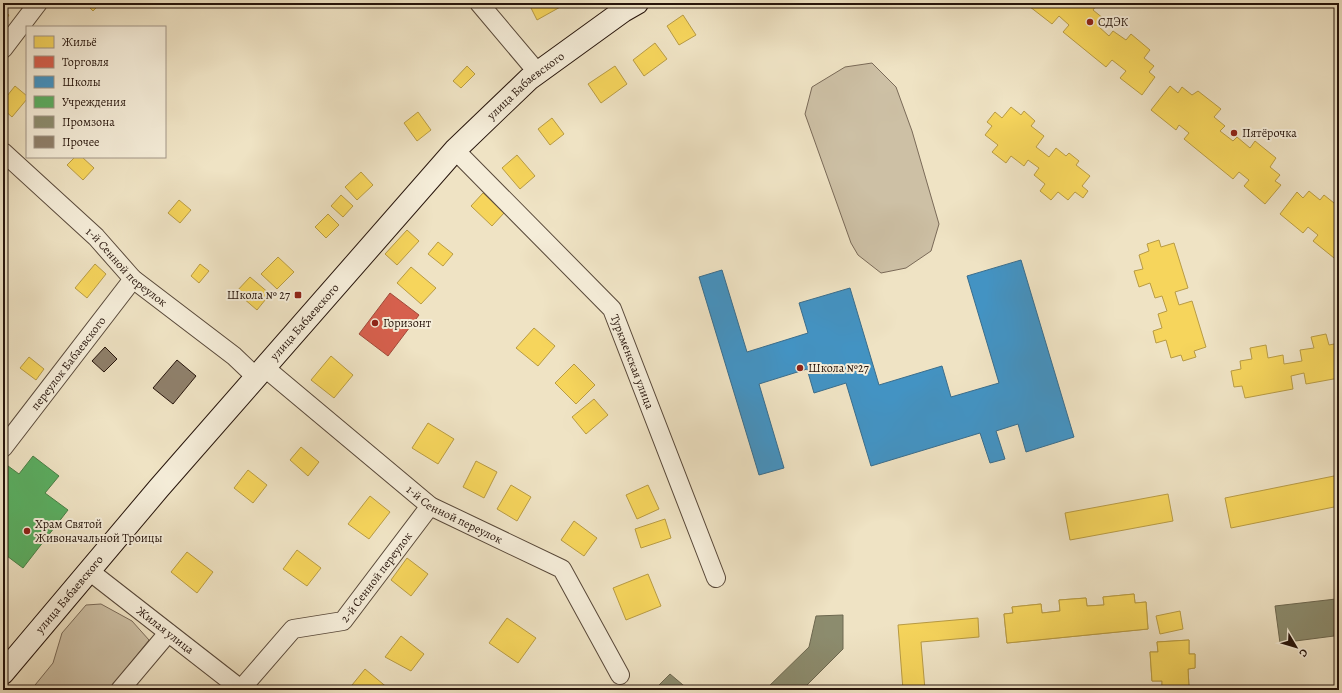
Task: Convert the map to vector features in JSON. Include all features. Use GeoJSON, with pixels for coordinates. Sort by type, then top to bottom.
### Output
{"type":"FeatureCollection","features":[{"type":"Feature","properties":{"kind":"main road","name":"улица Бабаевского"},"geometry":{"type":"LineString","coordinates":[[3,673],[88,570],[259,372],[455,150],[529,80],[622,11],[637,3]]}},
{"type":"Feature","properties":{"kind":"street"},"geometry":{"type":"LineString","coordinates":[[3,49],[38,3]]}},
{"type":"Feature","properties":{"kind":"street"},"geometry":{"type":"LineString","coordinates":[[479,3],[538,73]]}},
{"type":"Feature","properties":{"kind":"street","name":"Туркменская улица"},"geometry":{"type":"LineString","coordinates":[[455,150],[612,309],[716,578]]}},
{"type":"Feature","properties":{"kind":"street","name":"1-й Сенной переулок"},"geometry":{"type":"LineString","coordinates":[[3,152],[96,237],[133,279],[234,356],[259,372],[430,506],[562,569],[620,675]]}},
{"type":"Feature","properties":{"kind":"street","name":"переулок Бабаевского"},"geometry":{"type":"LineString","coordinates":[[3,448],[133,279]]}},
{"type":"Feature","properties":{"kind":"street","name":"2-й Сенной переулок"},"geometry":{"type":"LineString","coordinates":[[242,690],[293,629],[343,620],[430,506]]}},
{"type":"Feature","properties":{"kind":"street","name":"Жилая улица"},"geometry":{"type":"LineString","coordinates":[[88,570],[242,690]]}},
{"type":"Feature","properties":{"kind":"street"},"geometry":{"type":"LineString","coordinates":[[120,690],[168,633]]}},
{"type":"Feature","properties":{"kind":"shaded area"},"geometry":{"type":"Polygon","coordinates":[[[872,63],[896,87],[912,131],[939,224],[931,251],[906,268],[881,273],[858,255],[851,243],[805,114],[812,87],[845,67],[872,63]]]}},
{"type":"Feature","properties":{"kind":"shaded area"},"geometry":{"type":"Polygon","coordinates":[[[101,604],[132,621],[149,640],[109,690],[31,690],[53,663],[62,633],[86,605],[101,604]]]}},
{"type":"Feature","properties":{"kind":"building: Жильё"},"geometry":{"type":"Polygon","coordinates":[[[85,3],[101,3],[93,11],[85,3]]]}},
{"type":"Feature","properties":{"kind":"building: Жильё"},"geometry":{"type":"Polygon","coordinates":[[[560,3],[562,6],[537,20],[529,4],[560,3]]]}},
{"type":"Feature","properties":{"kind":"building: Жильё"},"geometry":{"type":"Polygon","coordinates":[[[1025,3],[1098,3],[1093,10],[1104,19],[1098,26],[1109,36],[1113,31],[1126,40],[1131,34],[1150,50],[1144,58],[1154,66],[1149,72],[1155,77],[1142,95],[1120,78],[1126,71],[1112,60],[1106,67],[1063,32],[1069,25],[1059,16],[1052,24],[1025,3]]]}},
{"type":"Feature","properties":{"kind":"building: Жильё"},"geometry":{"type":"Polygon","coordinates":[[[3,11],[9,15],[3,24],[3,11]]]}},
{"type":"Feature","properties":{"kind":"building: Жильё"},"geometry":{"type":"Polygon","coordinates":[[[683,15],[696,35],[679,45],[667,26],[683,15]]]}},
{"type":"Feature","properties":{"kind":"building: Жильё"},"geometry":{"type":"Polygon","coordinates":[[[655,43],[667,59],[644,76],[633,60],[655,43]]]}},
{"type":"Feature","properties":{"kind":"building: Жильё"},"geometry":{"type":"Polygon","coordinates":[[[467,66],[475,74],[461,88],[453,81],[467,66]]]}},
{"type":"Feature","properties":{"kind":"building: Жильё"},"geometry":{"type":"Polygon","coordinates":[[[615,66],[627,84],[601,103],[588,84],[615,66]]]}},
{"type":"Feature","properties":{"kind":"building: Жильё"},"geometry":{"type":"Polygon","coordinates":[[[15,86],[26,95],[26,100],[12,117],[3,109],[3,101],[15,86]]]}},
{"type":"Feature","properties":{"kind":"building: Жильё"},"geometry":{"type":"Polygon","coordinates":[[[1170,86],[1178,93],[1182,87],[1192,95],[1198,91],[1221,109],[1214,117],[1225,126],[1220,131],[1233,141],[1237,137],[1250,148],[1255,141],[1276,158],[1270,167],[1280,175],[1275,181],[1281,185],[1265,204],[1244,186],[1249,180],[1239,172],[1233,179],[1184,139],[1189,133],[1179,125],[1176,130],[1151,110],[1170,86]]]}},
{"type":"Feature","properties":{"kind":"building: Жильё"},"geometry":{"type":"Polygon","coordinates":[[[1011,107],[1021,115],[1024,111],[1035,121],[1031,126],[1044,136],[1036,147],[1049,157],[1056,148],[1066,156],[1069,153],[1079,161],[1076,165],[1090,176],[1082,186],[1088,191],[1083,198],[1075,192],[1068,200],[1058,192],[1051,200],[1040,191],[1045,184],[1034,175],[1039,168],[1028,160],[1024,166],[1011,156],[1006,163],[992,152],[998,145],[985,135],[992,126],[987,122],[995,112],[1002,118],[1011,107]]]}},
{"type":"Feature","properties":{"kind":"building: Жильё"},"geometry":{"type":"Polygon","coordinates":[[[418,112],[431,130],[417,141],[404,123],[418,112]]]}},
{"type":"Feature","properties":{"kind":"building: Жильё"},"geometry":{"type":"Polygon","coordinates":[[[552,118],[564,134],[550,145],[538,129],[552,118]]]}},
{"type":"Feature","properties":{"kind":"building: Жильё"},"geometry":{"type":"Polygon","coordinates":[[[517,155],[535,176],[520,189],[502,168],[517,155]]]}},
{"type":"Feature","properties":{"kind":"building: Жильё"},"geometry":{"type":"Polygon","coordinates":[[[74,158],[83,158],[94,168],[83,180],[67,165],[74,158]]]}},
{"type":"Feature","properties":{"kind":"building: Жильё"},"geometry":{"type":"Polygon","coordinates":[[[361,172],[373,185],[357,200],[345,187],[361,172]]]}},
{"type":"Feature","properties":{"kind":"building: Жильё"},"geometry":{"type":"Polygon","coordinates":[[[1309,191],[1320,200],[1324,195],[1339,207],[1339,262],[1313,241],[1318,235],[1308,227],[1303,233],[1280,214],[1297,192],[1303,198],[1309,191]]]}},
{"type":"Feature","properties":{"kind":"building: Жильё"},"geometry":{"type":"Polygon","coordinates":[[[483,193],[504,213],[492,226],[471,206],[483,193]]]}},
{"type":"Feature","properties":{"kind":"building: Жильё"},"geometry":{"type":"Polygon","coordinates":[[[341,195],[353,206],[343,217],[331,206],[341,195]]]}},
{"type":"Feature","properties":{"kind":"building: Жильё"},"geometry":{"type":"Polygon","coordinates":[[[179,200],[191,210],[180,223],[168,213],[179,200]]]}},
{"type":"Feature","properties":{"kind":"building: Жильё"},"geometry":{"type":"Polygon","coordinates":[[[328,214],[339,225],[326,238],[315,227],[328,214]]]}},
{"type":"Feature","properties":{"kind":"building: Жильё"},"geometry":{"type":"Polygon","coordinates":[[[407,230],[419,241],[397,265],[385,254],[407,230]]]}},
{"type":"Feature","properties":{"kind":"building: Жильё"},"geometry":{"type":"Polygon","coordinates":[[[1159,240],[1161,247],[1174,243],[1188,288],[1175,292],[1179,305],[1192,301],[1206,347],[1194,351],[1196,357],[1183,361],[1181,355],[1171,358],[1166,340],[1156,343],[1153,331],[1162,328],[1158,314],[1167,311],[1162,296],[1155,298],[1150,283],[1139,287],[1134,271],[1143,269],[1139,255],[1149,251],[1147,244],[1159,240]]]}},
{"type":"Feature","properties":{"kind":"building: Жильё"},"geometry":{"type":"Polygon","coordinates":[[[438,242],[453,254],[443,266],[428,254],[438,242]]]}},
{"type":"Feature","properties":{"kind":"building: Жильё"},"geometry":{"type":"Polygon","coordinates":[[[278,257],[294,272],[277,289],[261,274],[278,257]]]}},
{"type":"Feature","properties":{"kind":"building: Жильё"},"geometry":{"type":"Polygon","coordinates":[[[95,264],[106,274],[87,298],[75,288],[95,264]]]}},
{"type":"Feature","properties":{"kind":"building: Жильё"},"geometry":{"type":"Polygon","coordinates":[[[200,264],[209,271],[199,283],[191,276],[200,264]]]}},
{"type":"Feature","properties":{"kind":"building: Жильё"},"geometry":{"type":"Polygon","coordinates":[[[411,267],[436,288],[421,304],[397,283],[411,267]]]}},
{"type":"Feature","properties":{"kind":"building: Жильё"},"geometry":{"type":"Polygon","coordinates":[[[250,277],[270,294],[257,310],[236,292],[250,277]]]}},
{"type":"Feature","properties":{"kind":"building: Жильё"},"geometry":{"type":"Polygon","coordinates":[[[534,328],[555,346],[538,366],[516,348],[534,328]]]}},
{"type":"Feature","properties":{"kind":"building: Жильё"},"geometry":{"type":"Polygon","coordinates":[[[1326,334],[1329,345],[1339,343],[1339,378],[1306,384],[1304,373],[1291,376],[1293,389],[1245,398],[1242,386],[1234,387],[1231,371],[1241,369],[1240,361],[1252,359],[1250,348],[1266,345],[1268,358],[1283,355],[1284,364],[1302,361],[1300,350],[1314,348],[1311,337],[1326,334]]]}},
{"type":"Feature","properties":{"kind":"building: Жильё"},"geometry":{"type":"Polygon","coordinates":[[[331,356],[353,375],[334,398],[311,380],[331,356]]]}},
{"type":"Feature","properties":{"kind":"building: Жильё"},"geometry":{"type":"Polygon","coordinates":[[[29,357],[44,369],[36,380],[20,368],[29,357]]]}},
{"type":"Feature","properties":{"kind":"building: Жильё"},"geometry":{"type":"Polygon","coordinates":[[[574,364],[595,385],[576,404],[555,383],[574,364]]]}},
{"type":"Feature","properties":{"kind":"building: Жильё"},"geometry":{"type":"Polygon","coordinates":[[[594,399],[608,415],[586,434],[572,417],[594,399]]]}},
{"type":"Feature","properties":{"kind":"building: Жильё"},"geometry":{"type":"Polygon","coordinates":[[[428,423],[454,439],[438,464],[412,448],[428,423]]]}},
{"type":"Feature","properties":{"kind":"building: Жильё"},"geometry":{"type":"Polygon","coordinates":[[[301,447],[319,462],[308,476],[290,460],[301,447]]]}},
{"type":"Feature","properties":{"kind":"building: Жильё"},"geometry":{"type":"Polygon","coordinates":[[[476,461],[497,472],[484,498],[463,487],[476,461]]]}},
{"type":"Feature","properties":{"kind":"building: Жильё"},"geometry":{"type":"Polygon","coordinates":[[[248,470],[267,485],[253,503],[234,488],[248,470]]]}},
{"type":"Feature","properties":{"kind":"building: Жильё"},"geometry":{"type":"Polygon","coordinates":[[[1339,475],[1339,506],[1231,528],[1225,498],[1339,475]]]}},
{"type":"Feature","properties":{"kind":"building: Жильё"},"geometry":{"type":"Polygon","coordinates":[[[511,485],[531,497],[517,521],[497,509],[511,485]]]}},
{"type":"Feature","properties":{"kind":"building: Жильё"},"geometry":{"type":"Polygon","coordinates":[[[648,485],[659,509],[637,519],[626,495],[648,485]]]}},
{"type":"Feature","properties":{"kind":"building: Жильё"},"geometry":{"type":"Polygon","coordinates":[[[1168,494],[1173,521],[1070,540],[1065,513],[1168,494]]]}},
{"type":"Feature","properties":{"kind":"building: Жильё"},"geometry":{"type":"Polygon","coordinates":[[[370,496],[390,512],[369,539],[348,524],[370,496]]]}},
{"type":"Feature","properties":{"kind":"building: Жильё"},"geometry":{"type":"Polygon","coordinates":[[[665,519],[671,538],[641,548],[635,529],[665,519]]]}},
{"type":"Feature","properties":{"kind":"building: Жильё"},"geometry":{"type":"Polygon","coordinates":[[[574,521],[597,538],[584,556],[561,540],[574,521]]]}},
{"type":"Feature","properties":{"kind":"building: Жильё"},"geometry":{"type":"Polygon","coordinates":[[[297,550],[321,568],[307,586],[283,569],[297,550]]]}},
{"type":"Feature","properties":{"kind":"building: Жильё"},"geometry":{"type":"Polygon","coordinates":[[[187,552],[213,572],[197,593],[171,572],[187,552]]]}},
{"type":"Feature","properties":{"kind":"building: Жильё"},"geometry":{"type":"Polygon","coordinates":[[[407,558],[428,574],[411,596],[391,580],[407,558]]]}},
{"type":"Feature","properties":{"kind":"building: Жильё"},"geometry":{"type":"Polygon","coordinates":[[[648,574],[661,606],[626,620],[613,588],[648,574]]]}},
{"type":"Feature","properties":{"kind":"building: Жильё"},"geometry":{"type":"Polygon","coordinates":[[[1134,594],[1135,603],[1146,602],[1148,629],[1007,643],[1004,614],[1013,613],[1012,607],[1041,604],[1042,613],[1060,611],[1059,600],[1086,598],[1087,606],[1104,605],[1103,597],[1134,594]]]}},
{"type":"Feature","properties":{"kind":"building: Жильё"},"geometry":{"type":"Polygon","coordinates":[[[1134,594],[1135,603],[1146,602],[1148,629],[1007,643],[1004,614],[1013,613],[1012,607],[1041,604],[1042,613],[1060,611],[1059,600],[1086,598],[1087,606],[1104,605],[1103,597],[1134,594]]]}},
{"type":"Feature","properties":{"kind":"building: Жильё"},"geometry":{"type":"Polygon","coordinates":[[[1180,611],[1183,629],[1160,634],[1156,616],[1180,611]]]}},
{"type":"Feature","properties":{"kind":"building: Жильё"},"geometry":{"type":"Polygon","coordinates":[[[507,618],[536,638],[518,663],[489,643],[507,618]]]}},
{"type":"Feature","properties":{"kind":"building: Жильё"},"geometry":{"type":"Polygon","coordinates":[[[978,618],[979,637],[921,642],[925,690],[903,690],[898,625],[978,618]]]}},
{"type":"Feature","properties":{"kind":"building: Жильё"},"geometry":{"type":"Polygon","coordinates":[[[401,636],[424,654],[411,671],[385,657],[401,636]]]}},
{"type":"Feature","properties":{"kind":"building: Жильё"},"geometry":{"type":"Polygon","coordinates":[[[1189,640],[1189,654],[1195,654],[1195,668],[1188,669],[1189,687],[1162,689],[1162,681],[1152,681],[1150,652],[1158,652],[1157,642],[1189,640]]]}},
{"type":"Feature","properties":{"kind":"building: Жильё"},"geometry":{"type":"Polygon","coordinates":[[[1189,640],[1189,654],[1195,654],[1195,668],[1188,669],[1189,687],[1162,689],[1162,681],[1152,681],[1150,652],[1158,652],[1157,642],[1189,640]]]}},
{"type":"Feature","properties":{"kind":"building: Жильё"},"geometry":{"type":"Polygon","coordinates":[[[365,669],[389,689],[389,690],[348,690],[365,669]]]}},
{"type":"Feature","properties":{"kind":"building: Торговля"},"geometry":{"type":"Polygon","coordinates":[[[390,293],[419,315],[388,356],[359,334],[390,293]]]}},
{"type":"Feature","properties":{"kind":"building: Школы","name":"Школа №27"},"geometry":{"type":"Polygon","coordinates":[[[1021,260],[1074,437],[1026,452],[1018,424],[996,431],[1005,459],[990,463],[980,433],[871,466],[846,383],[814,393],[807,369],[759,384],[784,468],[759,475],[699,277],[722,270],[747,352],[808,333],[799,303],[850,288],[879,385],[942,366],[951,397],[999,383],[967,276],[1021,260]]]}},
{"type":"Feature","properties":{"kind":"building: Учреждения","name":"Храм Святой Живоначальной Троицы"},"geometry":{"type":"Polygon","coordinates":[[[33,456],[59,476],[45,493],[68,510],[23,568],[3,553],[3,465],[4,463],[19,474],[33,456]]]}},
{"type":"Feature","properties":{"kind":"building: Промзона"},"geometry":{"type":"Polygon","coordinates":[[[1336,599],[1334,636],[1280,643],[1275,606],[1336,599]]]}},
{"type":"Feature","properties":{"kind":"building: Промзона"},"geometry":{"type":"Polygon","coordinates":[[[843,615],[843,649],[802,690],[765,690],[809,647],[816,616],[843,615]]]}},
{"type":"Feature","properties":{"kind":"building: Промзона"},"geometry":{"type":"Polygon","coordinates":[[[670,674],[689,690],[654,690],[670,674]]]}},
{"type":"Feature","properties":{"kind":"building: Промзона"},"geometry":{"type":"Polygon","coordinates":[[[839,688],[839,690],[821,690],[839,688]]]}},
{"type":"Feature","properties":{"kind":"building: Прочее"},"geometry":{"type":"Polygon","coordinates":[[[105,347],[117,359],[104,372],[92,361],[105,347]]]}},
{"type":"Feature","properties":{"kind":"building: Прочее"},"geometry":{"type":"Polygon","coordinates":[[[177,360],[196,376],[173,404],[153,388],[177,360]]]}},
{"type":"Feature","properties":{"kind":"place","name":"СДЭК"},"geometry":{"type":"Point","coordinates":[1090,22]}},
{"type":"Feature","properties":{"kind":"place","name":"Пятёрочка"},"geometry":{"type":"Point","coordinates":[1234,133]}},
{"type":"Feature","properties":{"kind":"place","name":"Школа № 27"},"geometry":{"type":"Point","coordinates":[298,295]}},
{"type":"Feature","properties":{"kind":"place","name":"Горизонт"},"geometry":{"type":"Point","coordinates":[375,323]}},
{"type":"Feature","properties":{"kind":"place","name":"Школа №27"},"geometry":{"type":"Point","coordinates":[800,368]}},
{"type":"Feature","properties":{"kind":"place","name":"Храм Святой Живоначальной Троицы"},"geometry":{"type":"Point","coordinates":[27,531]}}]}
